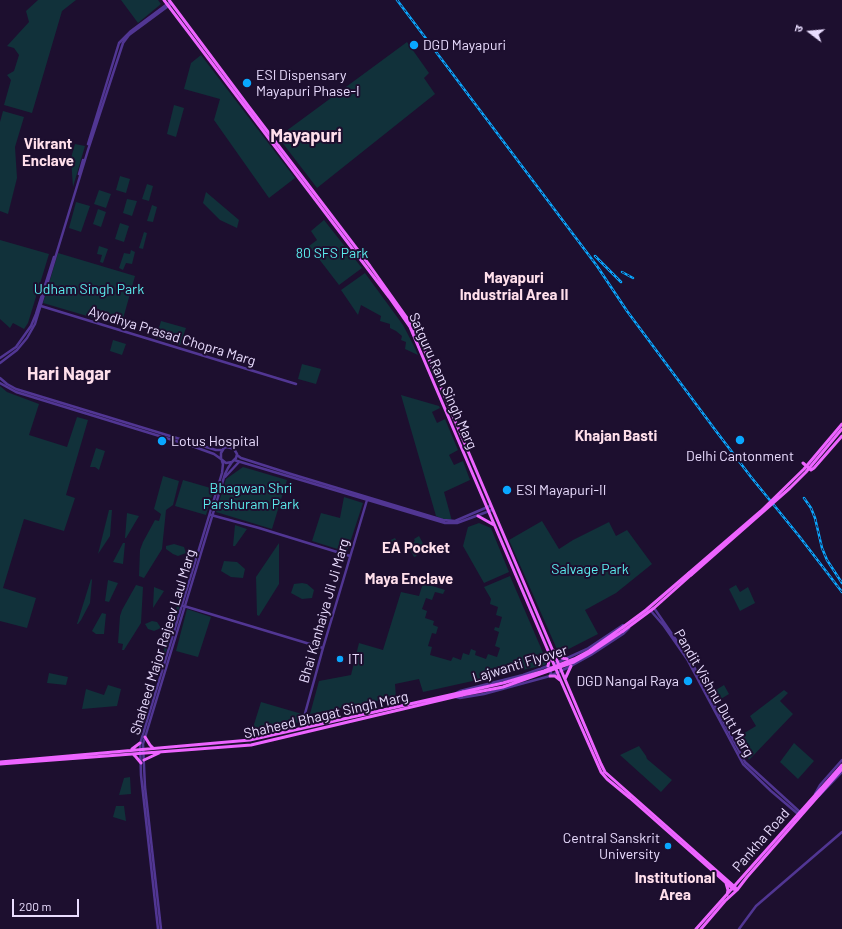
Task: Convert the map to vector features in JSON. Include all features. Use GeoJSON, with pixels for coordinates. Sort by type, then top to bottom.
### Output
{"type":"FeatureCollection","features":[{"type":"Feature","properties":{"kind":"main road","name":"Satguru Ram Singh Marg"},"geometry":{"type":"LineString","coordinates":[[164,0],[170,3],[403,315],[410,327],[488,507],[552,649],[556,663]]}},
{"type":"Feature","properties":{"kind":"main road"},"geometry":{"type":"LineString","coordinates":[[690,574],[761,512],[804,469],[842,424]]}},
{"type":"Feature","properties":{"kind":"main road"},"geometry":{"type":"LineString","coordinates":[[690,574],[790,488],[806,472],[842,429]]}},
{"type":"Feature","properties":{"kind":"main road"},"geometry":{"type":"LineString","coordinates":[[803,463],[811,470],[814,468],[842,436]]}},
{"type":"Feature","properties":{"kind":"main road","name":"Satguru Ram Singh Marg"},"geometry":{"type":"LineString","coordinates":[[491,511],[494,525],[550,656],[556,663]]}},
{"type":"Feature","properties":{"kind":"main road"},"geometry":{"type":"LineString","coordinates":[[478,516],[494,525]]}},
{"type":"Feature","properties":{"kind":"main road","name":"Shaheed Bhagat Singh Marg"},"geometry":{"type":"LineString","coordinates":[[631,624],[652,609],[690,574]]}},
{"type":"Feature","properties":{"kind":"main road","name":"Shaheed Bhagat Singh Marg"},"geometry":{"type":"LineString","coordinates":[[631,624],[690,574]]}},
{"type":"Feature","properties":{"kind":"main road","name":"Lajwanti Flyover"},"geometry":{"type":"LineString","coordinates":[[455,695],[544,671],[574,659],[631,624]]}},
{"type":"Feature","properties":{"kind":"main road"},"geometry":{"type":"LineString","coordinates":[[552,649],[562,658],[567,659]]}},
{"type":"Feature","properties":{"kind":"main road"},"geometry":{"type":"LineString","coordinates":[[548,666],[550,656]]}},
{"type":"Feature","properties":{"kind":"main road"},"geometry":{"type":"LineString","coordinates":[[556,663],[605,772],[735,888]]}},
{"type":"Feature","properties":{"kind":"main road","name":"Shaheed Bhagat Singh Marg"},"geometry":{"type":"LineString","coordinates":[[548,666],[556,663]]}},
{"type":"Feature","properties":{"kind":"main road"},"geometry":{"type":"LineString","coordinates":[[563,681],[570,666]]}},
{"type":"Feature","properties":{"kind":"main road"},"geometry":{"type":"LineString","coordinates":[[550,676],[555,676],[563,681],[601,772],[607,779],[726,882],[735,888]]}},
{"type":"Feature","properties":{"kind":"main road","name":"Shaheed Bhagat Singh Marg"},"geometry":{"type":"LineString","coordinates":[[0,763],[250,740],[308,726],[455,695]]}},
{"type":"Feature","properties":{"kind":"main road","name":"Shaheed Bhagat Singh Marg"},"geometry":{"type":"LineString","coordinates":[[141,751],[161,752],[252,745],[455,695]]}},
{"type":"Feature","properties":{"kind":"main road"},"geometry":{"type":"LineString","coordinates":[[145,737],[154,748]]}},
{"type":"Feature","properties":{"kind":"main road"},"geometry":{"type":"LineString","coordinates":[[140,743],[131,752],[141,763]]}},
{"type":"Feature","properties":{"kind":"main road"},"geometry":{"type":"LineString","coordinates":[[144,760],[161,752]]}},
{"type":"Feature","properties":{"kind":"main road","name":"Pankha Road"},"geometry":{"type":"LineString","coordinates":[[696,929],[735,888],[842,765]]}},
{"type":"Feature","properties":{"kind":"main road","name":"Pankha Road"},"geometry":{"type":"LineString","coordinates":[[816,796],[842,771]]}},
{"type":"Feature","properties":{"kind":"main road","name":"Pankha Road"},"geometry":{"type":"LineString","coordinates":[[701,929],[800,814]]}},
{"type":"Feature","properties":{"kind":"main road"},"geometry":{"type":"LineString","coordinates":[[726,882],[728,890],[727,895]]}},
{"type":"Feature","properties":{"kind":"main road"},"geometry":{"type":"LineString","coordinates":[[730,882],[738,883]]}},
{"type":"Feature","properties":{"kind":"street"},"geometry":{"type":"LineString","coordinates":[[0,363],[17,350],[27,338],[35,324],[121,47],[129,35],[170,3]]}},
{"type":"Feature","properties":{"kind":"street"},"geometry":{"type":"LineString","coordinates":[[0,358],[12,350],[21,341],[40,306]]}},
{"type":"Feature","properties":{"kind":"street","name":"Ayodhya Prasad Chopra Marg"},"geometry":{"type":"LineString","coordinates":[[40,306],[296,384]]}},
{"type":"Feature","properties":{"kind":"street"},"geometry":{"type":"LineString","coordinates":[[0,378],[16,389],[204,450],[214,454],[226,463],[240,461],[445,523],[457,523],[491,511]]}},
{"type":"Feature","properties":{"kind":"street"},"geometry":{"type":"LineString","coordinates":[[0,383],[16,392],[216,450],[231,447],[241,458],[443,520],[455,521],[488,507]]}},
{"type":"Feature","properties":{"kind":"street"},"geometry":{"type":"LineString","coordinates":[[222,450],[220,456],[222,460]]}},
{"type":"Feature","properties":{"kind":"street"},"geometry":{"type":"LineString","coordinates":[[233,461],[237,454]]}},
{"type":"Feature","properties":{"kind":"street","name":"Shaheed Major Rajeev Laul Marg"},"geometry":{"type":"LineString","coordinates":[[159,929],[145,787],[144,760],[141,751],[223,469],[222,460]]}},
{"type":"Feature","properties":{"kind":"street","name":"Shaheed Major Rajeev Laul Marg"},"geometry":{"type":"LineString","coordinates":[[210,515],[223,478],[233,461]]}},
{"type":"Feature","properties":{"kind":"street"},"geometry":{"type":"LineString","coordinates":[[223,478],[240,461]]}},
{"type":"Feature","properties":{"kind":"street","name":"Bhai Kanhaiya Jil Ji Marg"},"geometry":{"type":"LineString","coordinates":[[301,728],[367,500]]}},
{"type":"Feature","properties":{"kind":"street"},"geometry":{"type":"LineString","coordinates":[[210,515],[259,528],[350,556]]}},
{"type":"Feature","properties":{"kind":"street"},"geometry":{"type":"LineString","coordinates":[[183,606],[323,648]]}},
{"type":"Feature","properties":{"kind":"street","name":"Shaheed Major Rajeev Laul Marg"},"geometry":{"type":"LineString","coordinates":[[159,929],[147,839],[140,743],[183,606]]}},
{"type":"Feature","properties":{"kind":"street","name":"Pandit Vishnu Dutt Marg"},"geometry":{"type":"LineString","coordinates":[[652,609],[692,663],[745,762],[800,814]]}},
{"type":"Feature","properties":{"kind":"street"},"geometry":{"type":"LineString","coordinates":[[556,663],[587,649],[622,626],[631,624]]}},
{"type":"Feature","properties":{"kind":"street","name":"Shaheed Bhagat Singh Marg"},"geometry":{"type":"LineString","coordinates":[[548,666],[523,676],[460,691],[455,695],[460,698],[484,694],[550,676],[591,654],[623,634],[631,624]]}},
{"type":"Feature","properties":{"kind":"street"},"geometry":{"type":"LineString","coordinates":[[587,649],[588,655],[591,654]]}},
{"type":"Feature","properties":{"kind":"street"},"geometry":{"type":"LineString","coordinates":[[548,666],[550,667],[550,676]]}},
{"type":"Feature","properties":{"kind":"street"},"geometry":{"type":"LineString","coordinates":[[304,715],[308,726]]}},
{"type":"Feature","properties":{"kind":"street"},"geometry":{"type":"LineString","coordinates":[[172,746],[173,751]]}},
{"type":"Feature","properties":{"kind":"street"},"geometry":{"type":"LineString","coordinates":[[816,796],[820,785],[842,760]]}},
{"type":"Feature","properties":{"kind":"street"},"geometry":{"type":"LineString","coordinates":[[739,929],[758,904],[842,832]]}},
{"type":"Feature","properties":{"kind":"green space"},"geometry":{"type":"Polygon","coordinates":[[[38,0],[76,0],[62,11],[32,113],[4,105],[11,80],[7,75],[14,71],[19,55],[14,48],[7,46],[29,22],[26,11],[38,0]]]}},
{"type":"Feature","properties":{"kind":"green space"},"geometry":{"type":"Polygon","coordinates":[[[121,0],[158,0],[161,4],[138,23],[121,0]]]}},
{"type":"Feature","properties":{"kind":"green space"},"geometry":{"type":"Polygon","coordinates":[[[407,42],[429,73],[424,78],[435,94],[317,188],[278,137],[407,42]]]}},
{"type":"Feature","properties":{"kind":"green space"},"geometry":{"type":"Polygon","coordinates":[[[201,55],[295,178],[269,198],[214,120],[220,99],[184,89],[191,63],[201,55]]]}},
{"type":"Feature","properties":{"kind":"green space"},"geometry":{"type":"Polygon","coordinates":[[[174,105],[184,108],[176,137],[167,134],[174,105]]]}},
{"type":"Feature","properties":{"kind":"green space"},"geometry":{"type":"Polygon","coordinates":[[[3,111],[24,117],[15,147],[17,178],[8,214],[0,211],[0,122],[3,111]]]}},
{"type":"Feature","properties":{"kind":"green space"},"geometry":{"type":"Polygon","coordinates":[[[75,144],[85,146],[73,187],[71,158],[75,144]]]}},
{"type":"Feature","properties":{"kind":"green space"},"geometry":{"type":"Polygon","coordinates":[[[120,176],[130,179],[126,193],[116,190],[120,176]]]}},
{"type":"Feature","properties":{"kind":"green space"},"geometry":{"type":"Polygon","coordinates":[[[147,184],[153,186],[149,201],[142,199],[147,184]]]}},
{"type":"Feature","properties":{"kind":"green space"},"geometry":{"type":"Polygon","coordinates":[[[99,190],[111,194],[106,208],[94,204],[99,190]]]}},
{"type":"Feature","properties":{"kind":"green space"},"geometry":{"type":"Polygon","coordinates":[[[206,192],[239,220],[237,228],[220,220],[203,203],[206,192]]]}},
{"type":"Feature","properties":{"kind":"green space"},"geometry":{"type":"Polygon","coordinates":[[[127,199],[137,201],[132,216],[123,213],[127,199]]]}},
{"type":"Feature","properties":{"kind":"green space"},"geometry":{"type":"Polygon","coordinates":[[[76,202],[90,206],[81,232],[69,228],[76,202]]]}},
{"type":"Feature","properties":{"kind":"green space"},"geometry":{"type":"Polygon","coordinates":[[[152,205],[157,207],[153,222],[147,221],[152,205]]]}},
{"type":"Feature","properties":{"kind":"green space"},"geometry":{"type":"Polygon","coordinates":[[[98,209],[106,212],[101,227],[93,224],[98,209]]]}},
{"type":"Feature","properties":{"kind":"green space","name":"80 SFS Park"},"geometry":{"type":"Polygon","coordinates":[[[324,220],[362,268],[339,285],[309,246],[317,240],[311,231],[324,220]]]}},
{"type":"Feature","properties":{"kind":"green space"},"geometry":{"type":"Polygon","coordinates":[[[120,223],[129,226],[124,242],[115,239],[120,223]]]}},
{"type":"Feature","properties":{"kind":"green space"},"geometry":{"type":"Polygon","coordinates":[[[144,232],[147,233],[143,249],[139,248],[144,232]]]}},
{"type":"Feature","properties":{"kind":"green space"},"geometry":{"type":"Polygon","coordinates":[[[0,240],[49,254],[28,323],[24,329],[13,323],[10,328],[0,319],[0,240]]]}},
{"type":"Feature","properties":{"kind":"green space"},"geometry":{"type":"Polygon","coordinates":[[[99,246],[108,249],[103,263],[100,262],[102,255],[97,254],[99,246]]]}},
{"type":"Feature","properties":{"kind":"green space"},"geometry":{"type":"Polygon","coordinates":[[[131,250],[135,252],[132,264],[126,263],[123,270],[119,268],[124,253],[130,254],[131,250]]]}},
{"type":"Feature","properties":{"kind":"green space","name":"Udham Singh Park"},"geometry":{"type":"Polygon","coordinates":[[[58,253],[135,276],[121,326],[43,303],[58,253]]]}},
{"type":"Feature","properties":{"kind":"green space"},"geometry":{"type":"Polygon","coordinates":[[[365,273],[403,325],[418,355],[405,349],[406,342],[401,340],[402,336],[390,328],[390,324],[380,321],[381,316],[361,305],[358,315],[341,290],[365,273]]]}},
{"type":"Feature","properties":{"kind":"green space"},"geometry":{"type":"Polygon","coordinates":[[[161,321],[186,328],[180,345],[156,338],[161,321]]]}},
{"type":"Feature","properties":{"kind":"green space"},"geometry":{"type":"Polygon","coordinates":[[[113,340],[126,344],[122,355],[110,351],[113,340]]]}},
{"type":"Feature","properties":{"kind":"green space"},"geometry":{"type":"Polygon","coordinates":[[[302,364],[321,369],[316,384],[298,379],[302,364]]]}},
{"type":"Feature","properties":{"kind":"green space"},"geometry":{"type":"Polygon","coordinates":[[[0,386],[7,392],[39,404],[29,435],[67,447],[77,417],[88,420],[66,495],[75,498],[64,531],[24,519],[3,588],[36,598],[27,628],[0,621],[0,386]]]}},
{"type":"Feature","properties":{"kind":"green space"},"geometry":{"type":"Polygon","coordinates":[[[401,395],[439,406],[440,408],[432,412],[437,423],[445,419],[458,450],[449,455],[454,465],[463,461],[470,480],[444,492],[452,521],[447,521],[436,516],[401,395]]]}},
{"type":"Feature","properties":{"kind":"green space"},"geometry":{"type":"Polygon","coordinates":[[[96,448],[105,451],[99,470],[95,467],[90,467],[96,448]]]}},
{"type":"Feature","properties":{"kind":"green space","name":"Bhagwan Shri Parshuram Park"},"geometry":{"type":"Polygon","coordinates":[[[243,467],[287,480],[272,529],[216,512],[226,479],[243,467]]]}},
{"type":"Feature","properties":{"kind":"green space"},"geometry":{"type":"Polygon","coordinates":[[[163,476],[179,481],[173,505],[166,510],[162,549],[144,578],[139,576],[140,550],[155,520],[159,521],[161,514],[154,509],[163,476]]]}},
{"type":"Feature","properties":{"kind":"green space"},"geometry":{"type":"Polygon","coordinates":[[[183,480],[214,489],[206,515],[175,506],[183,480]]]}},
{"type":"Feature","properties":{"kind":"green space"},"geometry":{"type":"Polygon","coordinates":[[[344,497],[363,503],[347,552],[312,541],[321,513],[340,518],[344,497]]]}},
{"type":"Feature","properties":{"kind":"green space"},"geometry":{"type":"Polygon","coordinates":[[[109,510],[112,510],[110,536],[98,554],[109,510]]]}},
{"type":"Feature","properties":{"kind":"green space"},"geometry":{"type":"Polygon","coordinates":[[[127,513],[139,516],[125,538],[127,513]]]}},
{"type":"Feature","properties":{"kind":"green space","name":"Salvage Park"},"geometry":{"type":"Polygon","coordinates":[[[542,521],[559,549],[573,540],[609,522],[616,536],[627,530],[652,564],[616,593],[585,610],[598,634],[559,654],[509,540],[542,521]]]}},
{"type":"Feature","properties":{"kind":"green space"},"geometry":{"type":"Polygon","coordinates":[[[479,523],[491,528],[509,572],[484,583],[463,546],[468,527],[479,523]]]}},
{"type":"Feature","properties":{"kind":"green space"},"geometry":{"type":"Polygon","coordinates":[[[235,525],[247,529],[235,546],[233,546],[235,525]]]}},
{"type":"Feature","properties":{"kind":"green space"},"geometry":{"type":"Polygon","coordinates":[[[419,536],[427,551],[424,550],[414,557],[408,546],[419,536]]]}},
{"type":"Feature","properties":{"kind":"green space"},"geometry":{"type":"Polygon","coordinates":[[[395,538],[399,545],[388,554],[382,544],[395,538]]]}},
{"type":"Feature","properties":{"kind":"green space"},"geometry":{"type":"Polygon","coordinates":[[[123,543],[125,543],[123,564],[113,562],[123,543]]]}},
{"type":"Feature","properties":{"kind":"green space"},"geometry":{"type":"Polygon","coordinates":[[[279,543],[279,584],[259,616],[257,615],[256,577],[279,543]]]}},
{"type":"Feature","properties":{"kind":"green space"},"geometry":{"type":"Polygon","coordinates":[[[174,544],[184,547],[186,553],[178,556],[166,549],[166,546],[174,544]]]}},
{"type":"Feature","properties":{"kind":"green space"},"geometry":{"type":"Polygon","coordinates":[[[224,561],[237,562],[245,569],[243,578],[231,577],[221,571],[224,561]]]}},
{"type":"Feature","properties":{"kind":"green space"},"geometry":{"type":"Polygon","coordinates":[[[510,576],[547,662],[545,665],[423,692],[419,679],[395,684],[396,697],[310,714],[319,681],[351,675],[359,643],[383,650],[401,592],[419,596],[423,583],[445,590],[443,594],[435,592],[432,600],[426,598],[422,609],[427,611],[425,618],[434,621],[433,625],[438,627],[436,634],[432,633],[428,646],[432,647],[430,655],[451,661],[453,657],[461,660],[463,653],[469,655],[471,649],[476,651],[475,655],[486,659],[488,654],[497,657],[500,648],[495,646],[499,632],[494,630],[495,627],[499,628],[502,617],[496,615],[498,607],[490,604],[491,599],[484,587],[510,576]]]}},
{"type":"Feature","properties":{"kind":"green space"},"geometry":{"type":"Polygon","coordinates":[[[91,579],[90,603],[81,620],[77,624],[91,579]]]}},
{"type":"Feature","properties":{"kind":"green space"},"geometry":{"type":"Polygon","coordinates":[[[108,580],[118,583],[109,602],[105,601],[108,580]]]}},
{"type":"Feature","properties":{"kind":"green space"},"geometry":{"type":"Polygon","coordinates":[[[294,584],[307,584],[314,590],[312,598],[302,599],[291,593],[294,584]]]}},
{"type":"Feature","properties":{"kind":"green space"},"geometry":{"type":"Polygon","coordinates":[[[136,585],[143,587],[141,623],[124,650],[122,650],[123,644],[118,643],[120,616],[136,585]]]}},
{"type":"Feature","properties":{"kind":"green space"},"geometry":{"type":"Polygon","coordinates":[[[736,585],[740,592],[748,587],[755,603],[740,611],[729,589],[736,585]]]}},
{"type":"Feature","properties":{"kind":"green space"},"geometry":{"type":"Polygon","coordinates":[[[154,587],[164,591],[153,608],[154,587]]]}},
{"type":"Feature","properties":{"kind":"green space"},"geometry":{"type":"Polygon","coordinates":[[[178,605],[180,606],[165,655],[165,629],[178,605]]]}},
{"type":"Feature","properties":{"kind":"green space"},"geometry":{"type":"Polygon","coordinates":[[[187,609],[211,617],[198,657],[176,651],[187,609]]]}},
{"type":"Feature","properties":{"kind":"green space"},"geometry":{"type":"Polygon","coordinates":[[[102,613],[106,614],[104,634],[96,634],[92,631],[102,613]]]}},
{"type":"Feature","properties":{"kind":"green space"},"geometry":{"type":"Polygon","coordinates":[[[152,621],[157,622],[161,628],[154,631],[148,629],[145,624],[152,621]]]}},
{"type":"Feature","properties":{"kind":"green space"},"geometry":{"type":"Polygon","coordinates":[[[49,673],[68,677],[66,685],[47,683],[49,673]]]}},
{"type":"Feature","properties":{"kind":"green space"},"geometry":{"type":"Polygon","coordinates":[[[108,685],[121,689],[117,706],[82,709],[86,689],[104,695],[108,685]]]}},
{"type":"Feature","properties":{"kind":"green space"},"geometry":{"type":"Polygon","coordinates":[[[724,685],[729,694],[716,702],[711,693],[724,685]]]}},
{"type":"Feature","properties":{"kind":"green space"},"geometry":{"type":"Polygon","coordinates":[[[784,690],[788,693],[780,701],[793,714],[749,760],[736,738],[756,726],[750,716],[784,690]]]}},
{"type":"Feature","properties":{"kind":"green space"},"geometry":{"type":"Polygon","coordinates":[[[261,702],[302,714],[300,722],[251,734],[261,702]]]}},
{"type":"Feature","properties":{"kind":"green space"},"geometry":{"type":"Polygon","coordinates":[[[794,743],[814,761],[798,779],[780,762],[794,743]]]}},
{"type":"Feature","properties":{"kind":"green space"},"geometry":{"type":"Polygon","coordinates":[[[639,746],[647,759],[672,780],[661,792],[620,755],[639,746]]]}},
{"type":"Feature","properties":{"kind":"green space"},"geometry":{"type":"Polygon","coordinates":[[[130,777],[131,794],[119,795],[124,778],[130,777]]]}},
{"type":"Feature","properties":{"kind":"green space"},"geometry":{"type":"Polygon","coordinates":[[[116,806],[124,806],[126,821],[113,817],[116,806]]]}},
{"type":"Feature","properties":{"kind":"railway"},"geometry":{"type":"LineString","coordinates":[[397,0],[597,266],[627,311],[716,431],[842,592]]}},
{"type":"Feature","properties":{"kind":"railway"},"geometry":{"type":"LineString","coordinates":[[595,256],[621,282]]}},
{"type":"Feature","properties":{"kind":"railway"},"geometry":{"type":"LineString","coordinates":[[622,272],[633,278]]}},
{"type":"Feature","properties":{"kind":"railway"},"geometry":{"type":"LineString","coordinates":[[804,498],[811,508],[815,518],[822,548],[827,560],[842,583]]}},
{"type":"Feature","properties":{"kind":"place","name":"DGD Mayapuri"},"geometry":{"type":"Point","coordinates":[414,45]}},
{"type":"Feature","properties":{"kind":"place","name":"ESI Dispensary Mayapuri Phase-I"},"geometry":{"type":"Point","coordinates":[247,83]}},
{"type":"Feature","properties":{"kind":"place","name":"Delhi Cantonment"},"geometry":{"type":"Point","coordinates":[740,440]}},
{"type":"Feature","properties":{"kind":"place","name":"Lotus Hospital"},"geometry":{"type":"Point","coordinates":[162,441]}},
{"type":"Feature","properties":{"kind":"place","name":"ESI Mayapuri-II"},"geometry":{"type":"Point","coordinates":[507,490]}},
{"type":"Feature","properties":{"kind":"place","name":"ITI"},"geometry":{"type":"Point","coordinates":[340,659]}},
{"type":"Feature","properties":{"kind":"place","name":"DGD Nangal Raya"},"geometry":{"type":"Point","coordinates":[688,681]}},
{"type":"Feature","properties":{"kind":"place","name":"Central Sanskrit University"},"geometry":{"type":"Point","coordinates":[668,846]}},
{"type":"Feature","properties":{"kind":"district","name":"Mayapuri"},"geometry":{"type":"Point","coordinates":[306,136]}},
{"type":"Feature","properties":{"kind":"district","name":"Vikrant Enclave"},"geometry":{"type":"Point","coordinates":[48,152]}},
{"type":"Feature","properties":{"kind":"district","name":"Mayapuri Industrial Area II"},"geometry":{"type":"Point","coordinates":[514,286]}},
{"type":"Feature","properties":{"kind":"district","name":"Hari Nagar"},"geometry":{"type":"Point","coordinates":[69,374]}},
{"type":"Feature","properties":{"kind":"district","name":"Khajan Basti"},"geometry":{"type":"Point","coordinates":[616,436]}},
{"type":"Feature","properties":{"kind":"district","name":"EA Pocket"},"geometry":{"type":"Point","coordinates":[416,548]}},
{"type":"Feature","properties":{"kind":"district","name":"Maya Enclave"},"geometry":{"type":"Point","coordinates":[409,579]}},
{"type":"Feature","properties":{"kind":"district","name":"Institutional Area"},"geometry":{"type":"Point","coordinates":[675,886]}}]}
